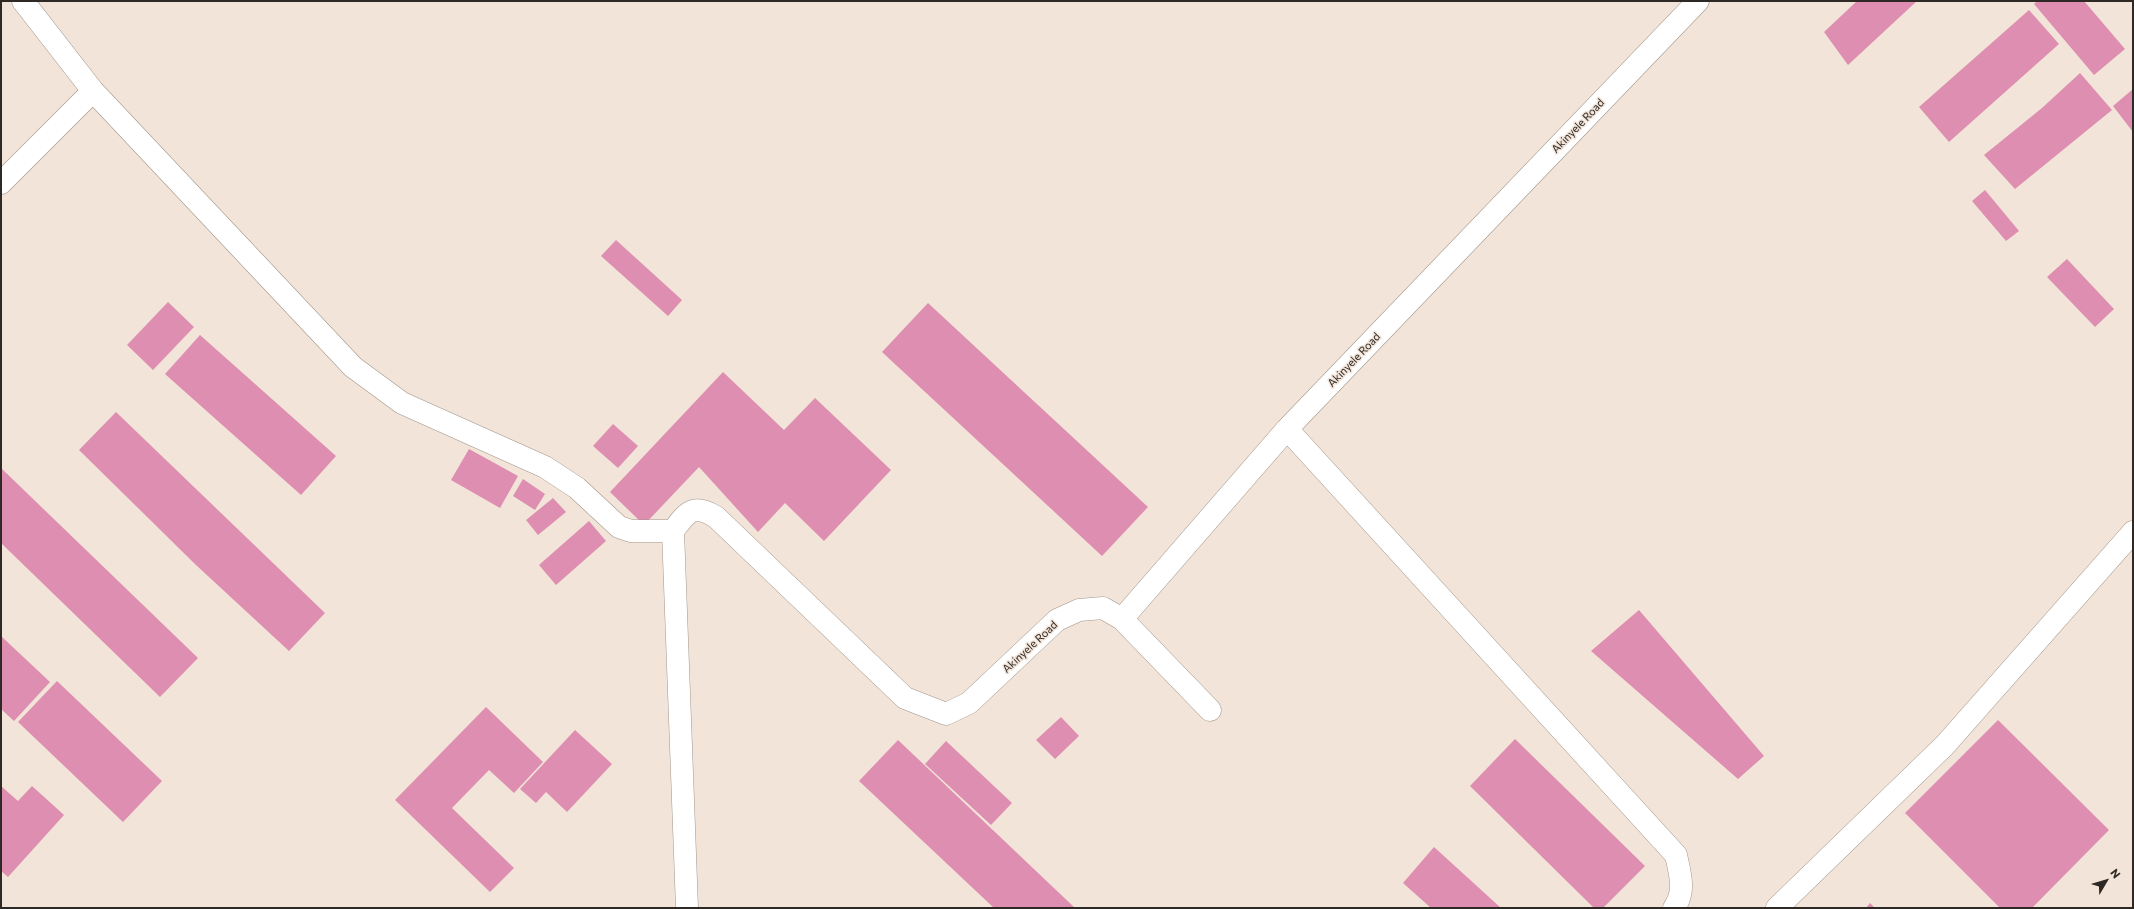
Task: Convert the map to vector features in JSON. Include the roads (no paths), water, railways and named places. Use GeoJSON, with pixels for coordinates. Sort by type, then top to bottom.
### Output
{"type":"FeatureCollection","features":[{"type":"Feature","properties":{"kind":"street"},"geometry":{"type":"LineString","coordinates":[[23,1],[93,91],[354,367],[376,385],[402,402],[545,467],[577,488],[619,527],[631,531],[673,531],[686,908]]}},
{"type":"Feature","properties":{"kind":"street","name":"Akinyele Road"},"geometry":{"type":"LineString","coordinates":[[673,531],[685,516],[694,510],[704,510],[716,517],[904,698],[946,714],[969,703],[1057,620],[1079,610],[1103,608],[1122,619],[1287,429],[1698,1]]}},
{"type":"Feature","properties":{"kind":"street"},"geometry":{"type":"LineString","coordinates":[[1,183],[93,91]]}},
{"type":"Feature","properties":{"kind":"street"},"geometry":{"type":"LineString","coordinates":[[1287,429],[1676,855],[1682,880],[1680,899],[1674,908]]}},
{"type":"Feature","properties":{"kind":"street"},"geometry":{"type":"LineString","coordinates":[[1777,908],[1945,745],[2133,532]]}},
{"type":"Feature","properties":{"kind":"street"},"geometry":{"type":"LineString","coordinates":[[1122,619],[1210,710]]}}]}
